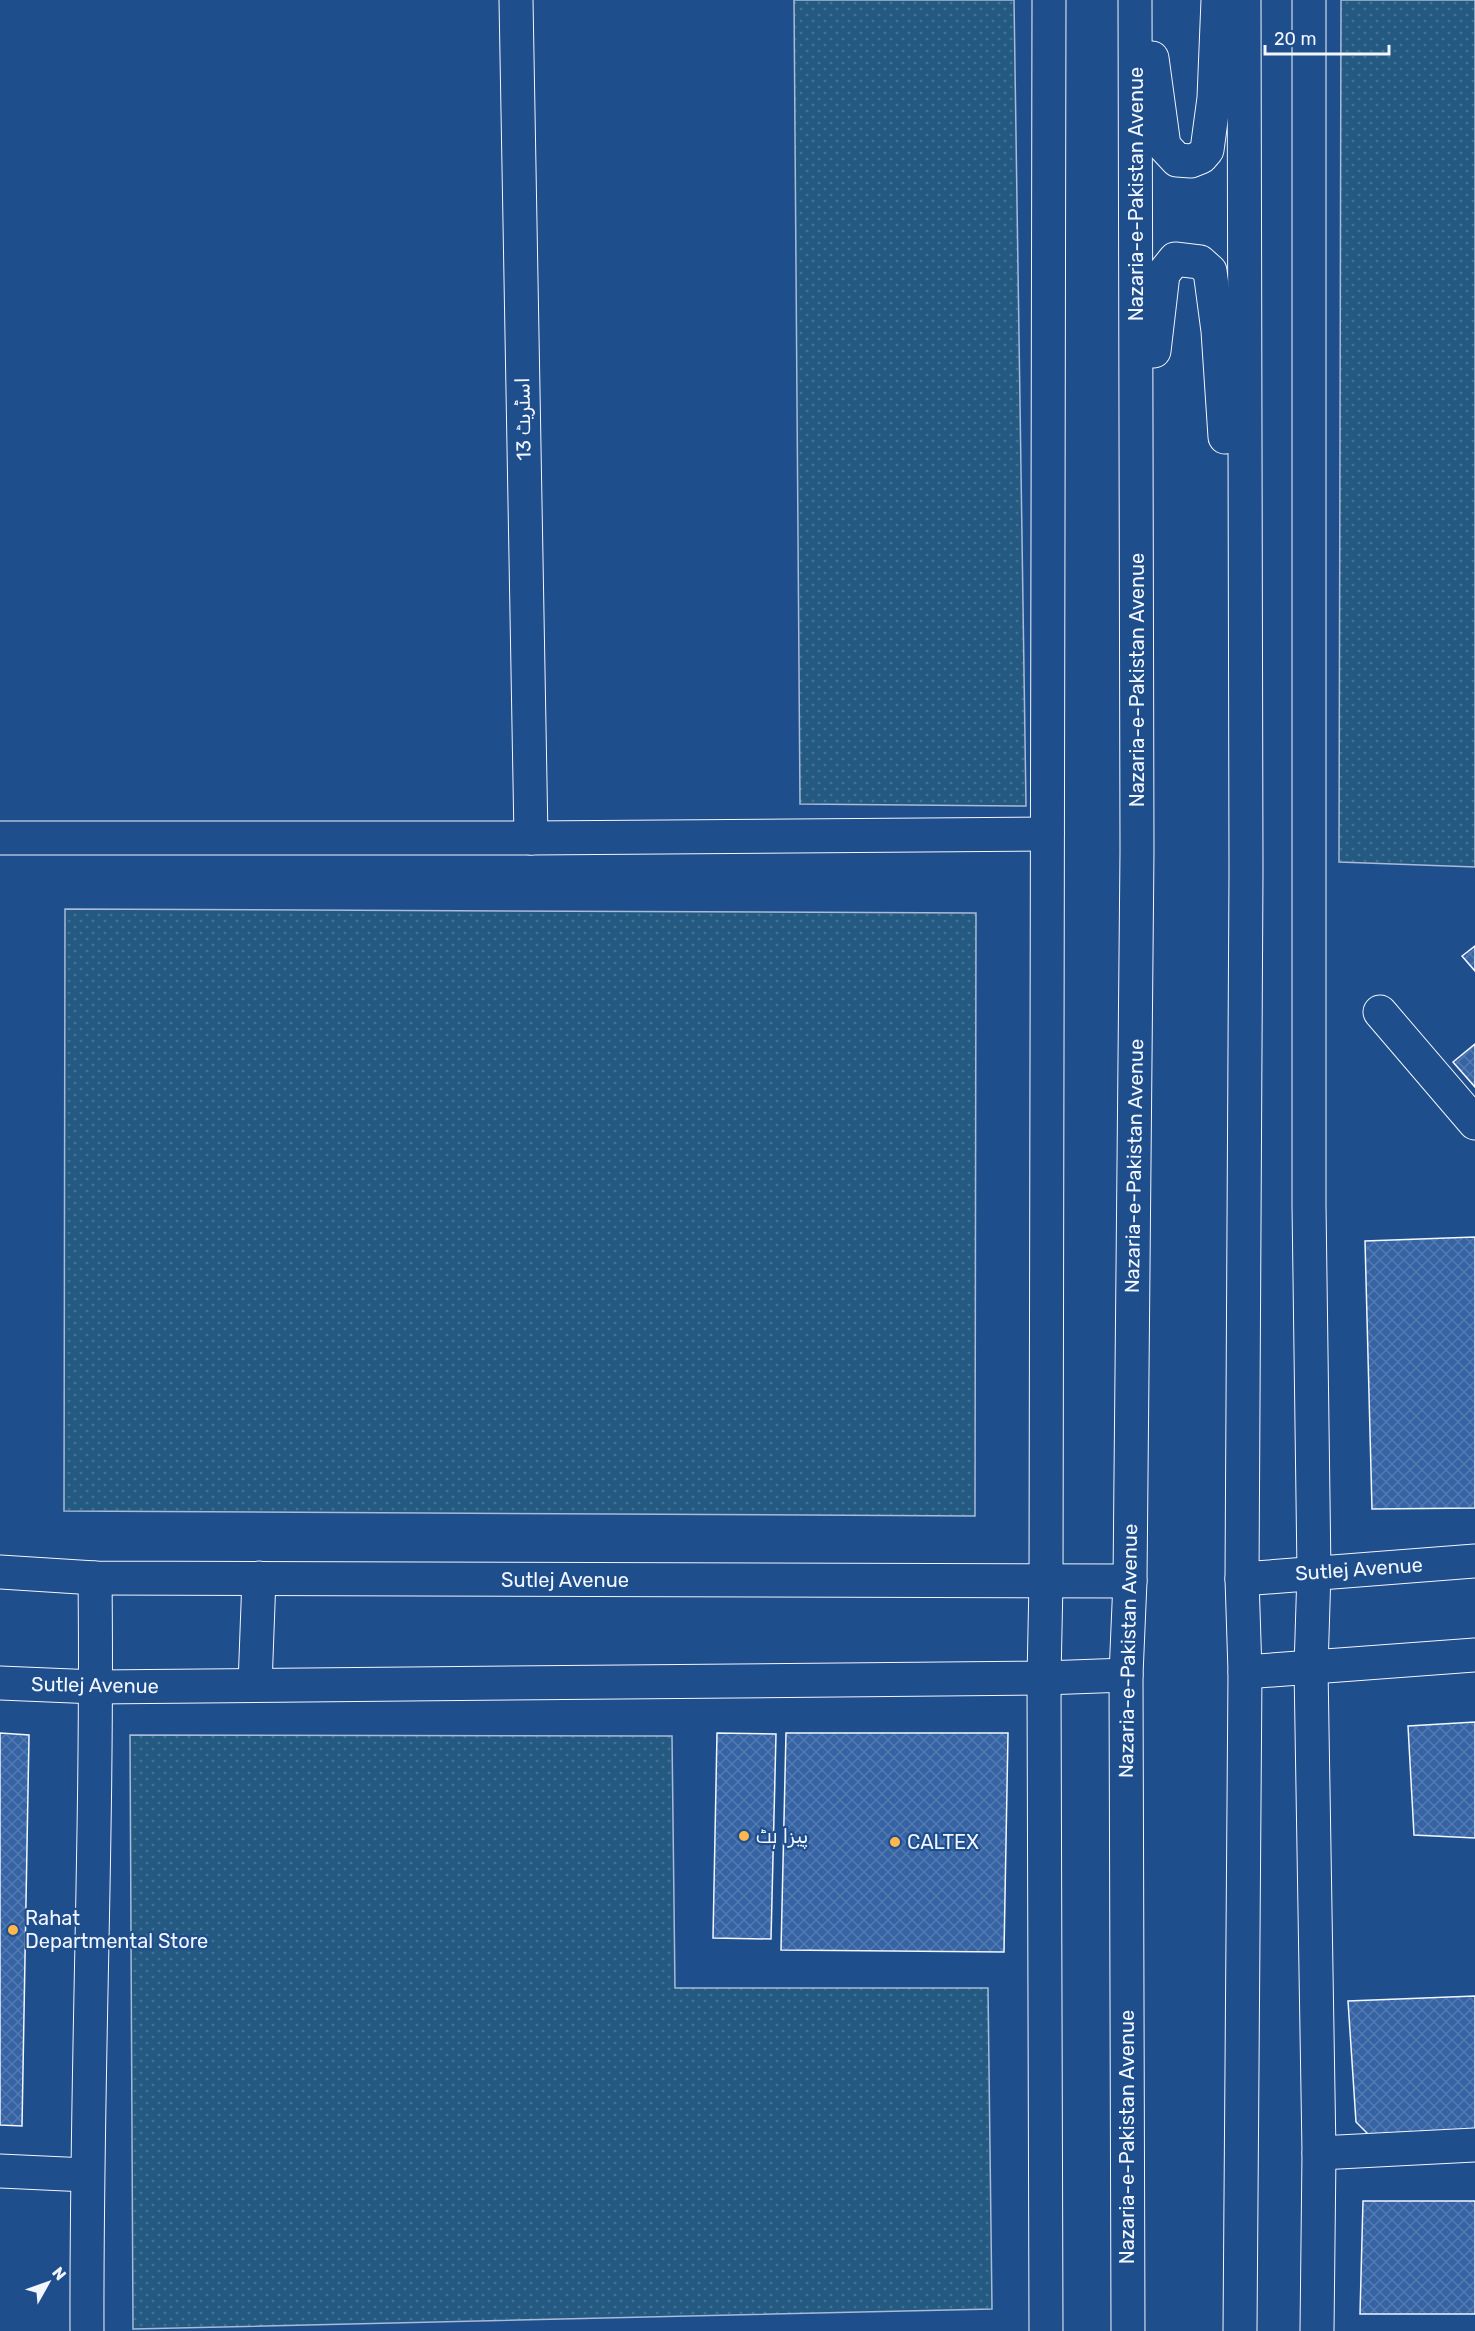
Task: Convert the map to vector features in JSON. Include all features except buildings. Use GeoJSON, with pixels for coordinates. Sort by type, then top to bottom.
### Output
{"type":"FeatureCollection","features":[{"type":"Feature","properties":{"kind":"street","name":"اسٹریٹ 13"},"geometry":{"type":"LineString","coordinates":[[516,0],[531,838]]}},
{"type":"Feature","properties":{"kind":"street"},"geometry":{"type":"LineString","coordinates":[[1046,2331],[1044,1678],[1049,0]]}},
{"type":"Feature","properties":{"kind":"street","name":"Nazaria-e-Pakistan Avenue"},"geometry":{"type":"LineString","coordinates":[[1128,2331],[1126,1675],[1130,1581],[1137,851],[1135,0]]}},
{"type":"Feature","properties":{"kind":"street"},"geometry":{"type":"LineString","coordinates":[[1148,0],[1152,57],[1164,146],[1177,160],[1191,161],[1201,157],[1207,150],[1214,98],[1218,0]]}},
{"type":"Feature","properties":{"kind":"street"},"geometry":{"type":"LineString","coordinates":[[1240,2331],[1245,1672],[1242,1579],[1246,872],[1244,0]]}},
{"type":"Feature","properties":{"kind":"street"},"geometry":{"type":"LineString","coordinates":[[1309,0],[1309,1205],[1314,1572],[1311,1668],[1319,2153],[1317,2331]]}},
{"type":"Feature","properties":{"kind":"street"},"geometry":{"type":"LineString","coordinates":[[1136,520],[1162,274],[1175,259],[1200,262],[1210,271],[1218,331],[1226,452],[1246,554]]}},
{"type":"Feature","properties":{"kind":"street"},"geometry":{"type":"LineString","coordinates":[[0,838],[531,838],[1047,834]]}},
{"type":"Feature","properties":{"kind":"street"},"geometry":{"type":"LineString","coordinates":[[1380,1012],[1475,1123]]}},
{"type":"Feature","properties":{"kind":"street","name":"Sutlej Avenue"},"geometry":{"type":"LineString","coordinates":[[1242,1579],[1475,1561]]}},
{"type":"Feature","properties":{"kind":"street","name":"Sutlej Avenue"},"geometry":{"type":"LineString","coordinates":[[0,1572],[95,1578],[1130,1581]]}},
{"type":"Feature","properties":{"kind":"street"},"geometry":{"type":"LineString","coordinates":[[87,2331],[87,2175],[96,1687],[95,1578]]}},
{"type":"Feature","properties":{"kind":"street"},"geometry":{"type":"LineString","coordinates":[[255,1685],[259,1578]]}},
{"type":"Feature","properties":{"kind":"street"},"geometry":{"type":"LineString","coordinates":[[1245,1672],[1475,1655]]}},
{"type":"Feature","properties":{"kind":"street","name":"Sutlej Avenue"},"geometry":{"type":"LineString","coordinates":[[0,1683],[96,1687],[1044,1678],[1126,1675]]}},
{"type":"Feature","properties":{"kind":"street"},"geometry":{"type":"LineString","coordinates":[[1319,2153],[1475,2145]]}},
{"type":"Feature","properties":{"kind":"street"},"geometry":{"type":"LineString","coordinates":[[0,2171],[87,2175]]}},
{"type":"Feature","properties":{"kind":"shaded area"},"geometry":{"type":"Polygon","coordinates":[[[794,0],[1014,0],[1026,806],[800,804],[794,0]]]}},
{"type":"Feature","properties":{"kind":"shaded area"},"geometry":{"type":"Polygon","coordinates":[[[1341,0],[1475,0],[1475,867],[1339,862],[1341,0]]]}},
{"type":"Feature","properties":{"kind":"shaded area"},"geometry":{"type":"Polygon","coordinates":[[[65,909],[976,913],[975,1516],[64,1511],[65,909]]]}},
{"type":"Feature","properties":{"kind":"shaded area"},"geometry":{"type":"Polygon","coordinates":[[[130,1735],[672,1736],[675,1988],[988,1988],[992,2309],[133,2329],[130,1735]]]}},
{"type":"Feature","properties":{"kind":"place","name":"پیزا ہٹ"},"geometry":{"type":"Point","coordinates":[744,1836]}},
{"type":"Feature","properties":{"kind":"place","name":"CALTEX"},"geometry":{"type":"Point","coordinates":[895,1842]}},
{"type":"Feature","properties":{"kind":"place","name":"Rahat Departmental Store"},"geometry":{"type":"Point","coordinates":[13,1930]}}]}
